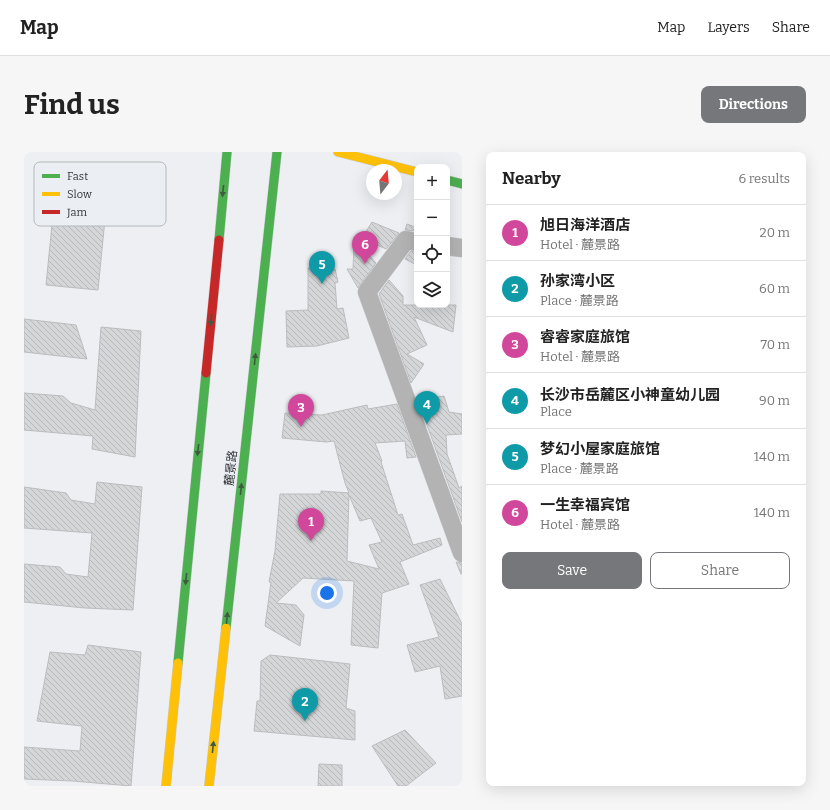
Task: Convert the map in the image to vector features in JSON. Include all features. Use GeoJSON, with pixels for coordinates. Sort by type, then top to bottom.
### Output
{"type":"FeatureCollection","features":[{"type":"Feature","properties":{"kind":"main road"},"geometry":{"type":"LineString","coordinates":[[166,786],[227,152]]}},
{"type":"Feature","properties":{"kind":"main road","name":"麓景路"},"geometry":{"type":"LineString","coordinates":[[209,786],[277,152]]}},
{"type":"Feature","properties":{"kind":"main road"},"geometry":{"type":"LineString","coordinates":[[338,152],[414,171]]}},
{"type":"Feature","properties":{"kind":"main road"},"geometry":{"type":"LineString","coordinates":[[450,181],[462,184]]}},
{"type":"Feature","properties":{"kind":"street"},"geometry":{"type":"LineString","coordinates":[[414,241],[406,240],[368,292],[462,553]]}},
{"type":"Feature","properties":{"kind":"street"},"geometry":{"type":"LineString","coordinates":[[450,246],[462,248]]}},
{"type":"Feature","properties":{"kind":"building"},"geometry":{"type":"Polygon","coordinates":[[[372,222],[399,233],[386,249],[362,238],[372,222]]]}},
{"type":"Feature","properties":{"kind":"building"},"geometry":{"type":"Polygon","coordinates":[[[407,224],[414,227],[414,231],[405,230],[407,224]]]}},
{"type":"Feature","properties":{"kind":"building"},"geometry":{"type":"Polygon","coordinates":[[[52,226],[104,226],[98,290],[46,285],[52,226]]]}},
{"type":"Feature","properties":{"kind":"building"},"geometry":{"type":"Polygon","coordinates":[[[359,243],[376,263],[358,288],[347,269],[353,269],[354,247],[357,247],[359,243]]]}},
{"type":"Feature","properties":{"kind":"building"},"geometry":{"type":"Polygon","coordinates":[[[411,251],[414,252],[414,264],[405,259],[411,251]]]}},
{"type":"Feature","properties":{"kind":"building"},"geometry":{"type":"Polygon","coordinates":[[[308,268],[335,269],[338,282],[335,283],[337,309],[343,308],[349,338],[317,346],[287,347],[286,311],[308,310],[308,268]]]}},
{"type":"Feature","properties":{"kind":"building"},"geometry":{"type":"Polygon","coordinates":[[[389,280],[403,296],[403,305],[414,305],[414,308],[450,308],[450,305],[456,305],[453,332],[414,317],[427,345],[407,354],[424,364],[411,383],[379,294],[389,280]]]}},
{"type":"Feature","properties":{"kind":"building"},"geometry":{"type":"Polygon","coordinates":[[[24,319],[76,325],[87,359],[24,352],[24,319]]]}},
{"type":"Feature","properties":{"kind":"building"},"geometry":{"type":"Polygon","coordinates":[[[101,327],[141,331],[135,457],[92,449],[93,436],[24,430],[24,393],[63,396],[71,403],[95,410],[101,327]]]}},
{"type":"Feature","properties":{"kind":"building"},"geometry":{"type":"Polygon","coordinates":[[[444,396],[449,412],[462,414],[462,434],[446,435],[447,454],[459,488],[462,486],[462,522],[418,400],[444,396]]]}},
{"type":"Feature","properties":{"kind":"building"},"geometry":{"type":"Polygon","coordinates":[[[397,404],[416,457],[407,458],[405,441],[375,443],[382,461],[381,462],[398,515],[402,514],[413,545],[440,538],[442,545],[400,562],[409,584],[382,593],[378,648],[351,645],[354,581],[303,578],[276,603],[296,605],[304,615],[300,646],[265,626],[271,582],[269,582],[275,551],[280,494],[321,494],[321,491],[349,493],[334,441],[326,442],[282,438],[285,413],[322,415],[367,405],[368,409],[397,404]],[[349,495],[347,561],[379,569],[369,545],[382,542],[371,518],[360,521],[349,495]]]}},
{"type":"Feature","properties":{"kind":"building"},"geometry":{"type":"Polygon","coordinates":[[[97,482],[142,487],[133,610],[85,608],[24,602],[24,564],[60,567],[66,574],[88,577],[92,533],[24,528],[24,487],[66,493],[71,500],[95,504],[97,482]]]}},
{"type":"Feature","properties":{"kind":"building"},"geometry":{"type":"Polygon","coordinates":[[[456,562],[462,563],[462,574],[461,574],[456,562]]]}},
{"type":"Feature","properties":{"kind":"building"},"geometry":{"type":"Polygon","coordinates":[[[440,579],[462,624],[462,696],[445,699],[440,666],[415,672],[407,645],[439,637],[420,585],[440,579]]]}},
{"type":"Feature","properties":{"kind":"building"},"geometry":{"type":"Polygon","coordinates":[[[88,645],[141,652],[131,786],[73,781],[24,779],[24,747],[80,751],[82,726],[37,721],[50,652],[85,655],[88,645]]]}},
{"type":"Feature","properties":{"kind":"building"},"geometry":{"type":"Polygon","coordinates":[[[270,655],[350,664],[346,708],[355,711],[355,740],[254,731],[257,701],[260,701],[261,661],[270,655]]]}},
{"type":"Feature","properties":{"kind":"building"},"geometry":{"type":"Polygon","coordinates":[[[405,730],[436,763],[406,786],[398,786],[372,746],[405,730]]]}},
{"type":"Feature","properties":{"kind":"building"},"geometry":{"type":"Polygon","coordinates":[[[319,764],[342,765],[342,786],[318,786],[319,764]]]}},
{"type":"Feature","properties":{"kind":"traffic: fast"},"geometry":{"type":"LineString","coordinates":[[219,240],[227,152]]}},
{"type":"Feature","properties":{"kind":"traffic: fast"},"geometry":{"type":"LineString","coordinates":[[226,628],[277,152]]}},
{"type":"Feature","properties":{"kind":"traffic: fast"},"geometry":{"type":"LineString","coordinates":[[450,181],[462,184]]}},
{"type":"Feature","properties":{"kind":"traffic: fast"},"geometry":{"type":"LineString","coordinates":[[178,663],[206,373]]}},
{"type":"Feature","properties":{"kind":"traffic: slow"},"geometry":{"type":"LineString","coordinates":[[338,152],[414,171]]}},
{"type":"Feature","properties":{"kind":"traffic: slow"},"geometry":{"type":"LineString","coordinates":[[209,786],[226,628]]}},
{"type":"Feature","properties":{"kind":"traffic: slow"},"geometry":{"type":"LineString","coordinates":[[166,786],[178,663]]}},
{"type":"Feature","properties":{"kind":"traffic: jam"},"geometry":{"type":"LineString","coordinates":[[206,373],[219,240]]}},
{"type":"Feature","properties":{"kind":"place","name":"一生幸福宾馆"},"geometry":{"type":"Point","coordinates":[365,264]}},
{"type":"Feature","properties":{"kind":"place","name":"梦幻小屋家庭旅馆"},"geometry":{"type":"Point","coordinates":[322,284]}},
{"type":"Feature","properties":{"kind":"place","name":"长沙市岳麓区小神童幼儿园"},"geometry":{"type":"Point","coordinates":[427,424]}},
{"type":"Feature","properties":{"kind":"place","name":"睿睿家庭旅馆"},"geometry":{"type":"Point","coordinates":[301,427]}},
{"type":"Feature","properties":{"kind":"place","name":"旭日海洋酒店"},"geometry":{"type":"Point","coordinates":[311,541]}},
{"type":"Feature","properties":{"kind":"place","name":"孙家湾小区"},"geometry":{"type":"Point","coordinates":[305,721]}}]}
